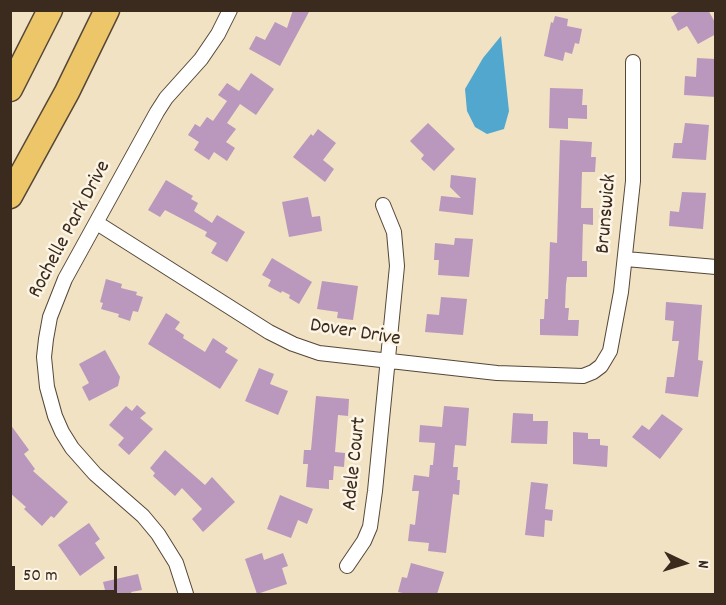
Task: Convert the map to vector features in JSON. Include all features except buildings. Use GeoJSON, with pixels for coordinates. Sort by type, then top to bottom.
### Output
{"type":"FeatureCollection","features":[{"type":"Feature","properties":{"kind":"highway"},"geometry":{"type":"LineString","coordinates":[[10,89],[50,10]]}},
{"type":"Feature","properties":{"kind":"highway"},"geometry":{"type":"LineString","coordinates":[[10,196],[67,92],[107,10]]}},
{"type":"Feature","properties":{"kind":"street","name":"Rochelle Park Drive"},"geometry":{"type":"LineString","coordinates":[[186,594],[176,563],[158,534],[143,516],[95,474],[72,448],[55,416],[47,387],[44,357],[50,317],[65,279],[157,112],[166,98],[201,59],[231,10]]}},
{"type":"Feature","properties":{"kind":"street","name":"Brunswick"},"geometry":{"type":"LineString","coordinates":[[601,366],[610,351],[626,259],[633,171],[633,62]]}},
{"type":"Feature","properties":{"kind":"street","name":"Adele Court"},"geometry":{"type":"LineString","coordinates":[[347,566],[364,541],[373,511],[388,362],[397,254],[394,232],[383,205]]}},
{"type":"Feature","properties":{"kind":"street","name":"Dover Drive"},"geometry":{"type":"LineString","coordinates":[[97,223],[269,332],[319,353],[497,373],[572,377],[593,372],[601,366]]}},
{"type":"Feature","properties":{"kind":"street"},"geometry":{"type":"LineString","coordinates":[[626,259],[716,267]]}},
{"type":"Feature","properties":{"kind":"water"},"geometry":{"type":"Polygon","coordinates":[[[501,36],[509,111],[504,129],[487,134],[475,127],[467,111],[465,89],[483,58],[501,36]]]}}]}
